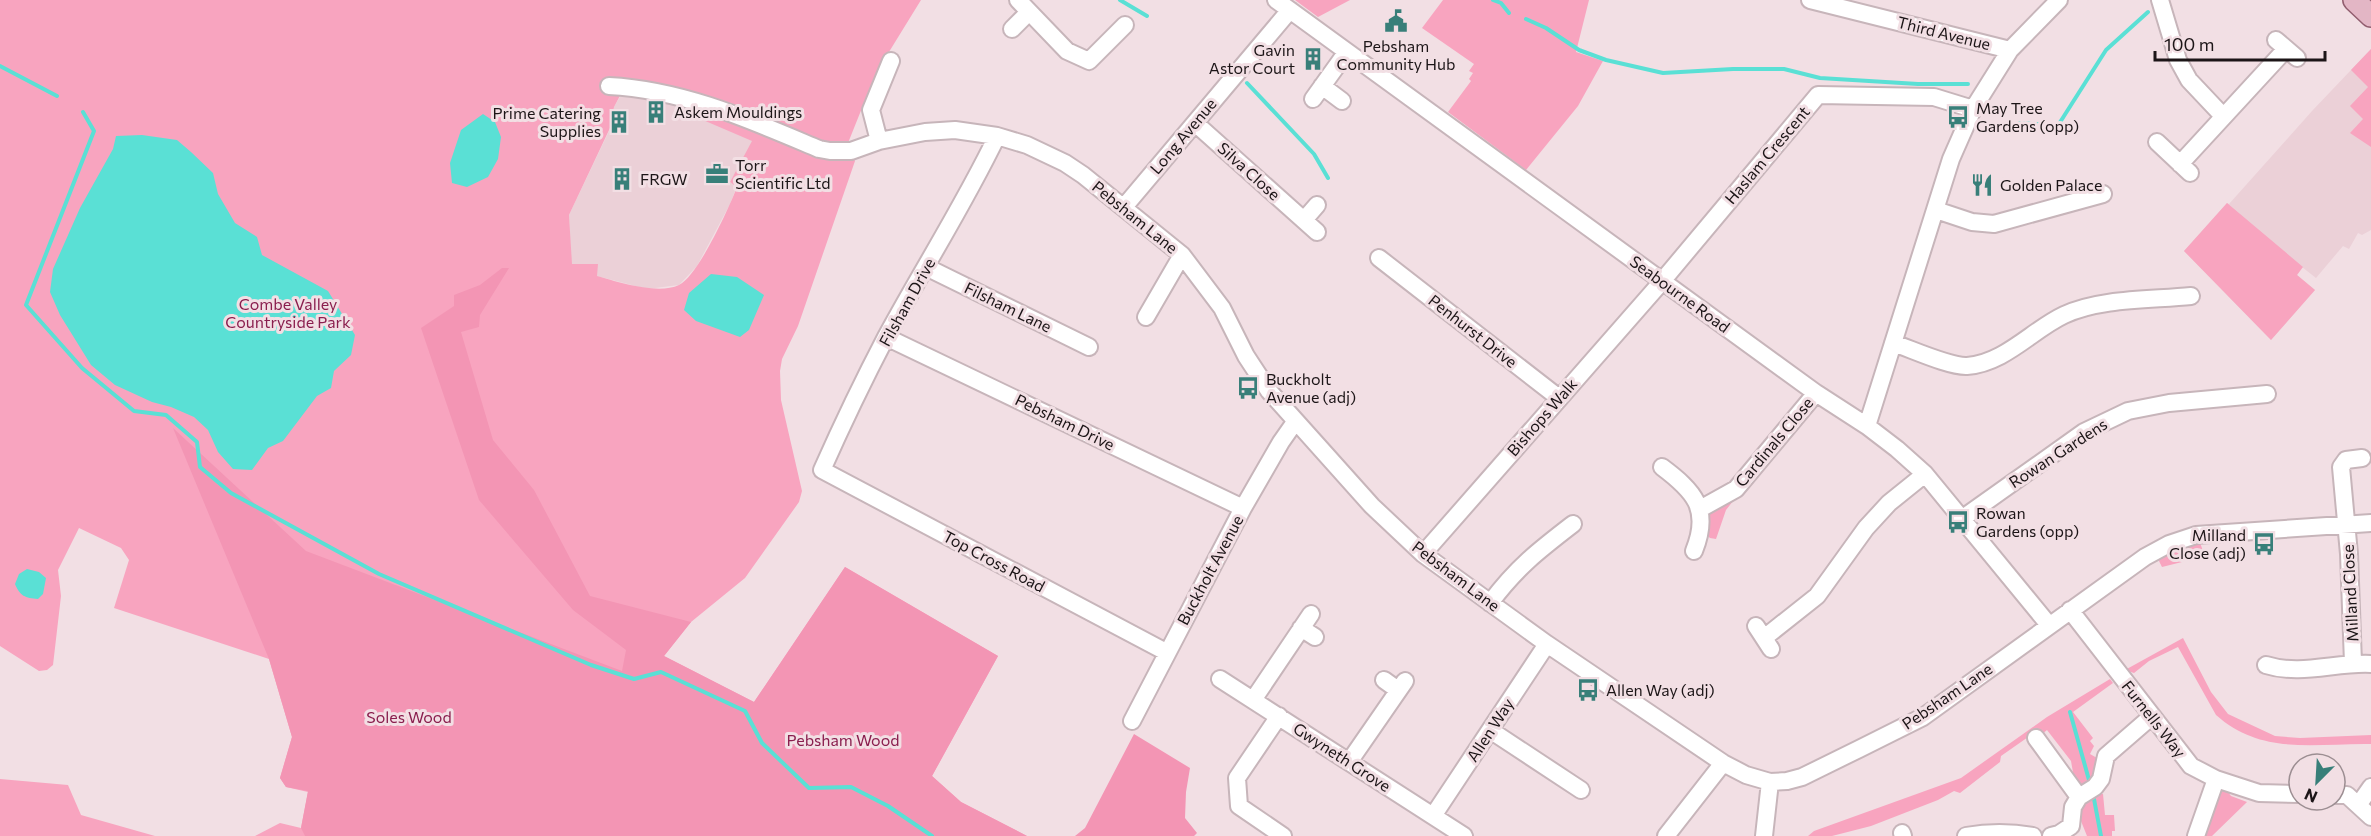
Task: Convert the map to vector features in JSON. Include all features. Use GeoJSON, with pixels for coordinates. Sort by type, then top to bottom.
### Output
{"type":"FeatureCollection","features":[{"type":"Feature","properties":{"kind":"main road"},"geometry":{"type":"LineString","coordinates":[[2354,0],[2371,16]]}},
{"type":"Feature","properties":{"kind":"street","name":"Third Avenue"},"geometry":{"type":"LineString","coordinates":[[1810,0],[2010,50],[2059,0]]}},
{"type":"Feature","properties":{"kind":"street"},"geometry":{"type":"LineString","coordinates":[[2160,0],[2183,70],[2189,80],[2223,116]]}},
{"type":"Feature","properties":{"kind":"street","name":"Seabourne Road"},"geometry":{"type":"LineString","coordinates":[[1283,5],[1816,393],[1898,449],[1925,474],[1963,518],[2049,625]]}},
{"type":"Feature","properties":{"kind":"street","name":"Long Avenue"},"geometry":{"type":"LineString","coordinates":[[1124,207],[1195,123],[1283,5]]}},
{"type":"Feature","properties":{"kind":"street"},"geometry":{"type":"LineString","coordinates":[[1012,29],[1023,7],[1067,51],[1089,61],[1125,25]]}},
{"type":"Feature","properties":{"kind":"street"},"geometry":{"type":"LineString","coordinates":[[2157,142],[2185,169],[2223,116],[2286,49]]}},
{"type":"Feature","properties":{"kind":"street"},"geometry":{"type":"LineString","coordinates":[[1867,426],[1951,159],[1973,109],[2010,50]]}},
{"type":"Feature","properties":{"kind":"street"},"geometry":{"type":"LineString","coordinates":[[1342,101],[1317,92],[1346,53]]}},
{"type":"Feature","properties":{"kind":"street"},"geometry":{"type":"LineString","coordinates":[[879,141],[871,110],[891,73]]}},
{"type":"Feature","properties":{"kind":"street","name":"Pebsham Lane"},"geometry":{"type":"LineString","coordinates":[[609,86],[654,90],[713,105],[824,150],[851,151],[879,141],[925,132],[955,130],[997,136],[1027,145],[1065,163],[1124,207],[1182,255],[1222,308],[1246,356],[1269,391],[1372,506],[1423,554],[1547,644],[1723,763],[1746,775],[1770,782],[1802,777],[1923,717],[2145,557],[2169,544],[2196,535],[2371,523]]}},
{"type":"Feature","properties":{"kind":"street","name":"Haslam Crescent"},"geometry":{"type":"LineString","coordinates":[[1661,281],[1818,95],[1934,97],[1973,109]]}},
{"type":"Feature","properties":{"kind":"street","name":"Silva Close"},"geometry":{"type":"LineString","coordinates":[[1195,123],[1317,232]]}},
{"type":"Feature","properties":{"kind":"street","name":"Filsham Drive"},"geometry":{"type":"LineString","coordinates":[[822,470],[886,337],[977,178],[997,136]]}},
{"type":"Feature","properties":{"kind":"street"},"geometry":{"type":"LineString","coordinates":[[1936,210],[1972,222],[1994,224],[2097,199]]}},
{"type":"Feature","properties":{"kind":"street"},"geometry":{"type":"LineString","coordinates":[[1304,220],[1317,205]]}},
{"type":"Feature","properties":{"kind":"street"},"geometry":{"type":"LineString","coordinates":[[1146,317],[1182,255]]}},
{"type":"Feature","properties":{"kind":"street","name":"Penhurst Drive"},"geometry":{"type":"LineString","coordinates":[[1381,266],[1559,398]]}},
{"type":"Feature","properties":{"kind":"street","name":"Filsham Lane"},"geometry":{"type":"LineString","coordinates":[[926,267],[1089,347]]}},
{"type":"Feature","properties":{"kind":"street","name":"Bishops Walk"},"geometry":{"type":"LineString","coordinates":[[1423,554],[1661,281]]}},
{"type":"Feature","properties":{"kind":"street"},"geometry":{"type":"LineString","coordinates":[[1893,343],[1966,366],[1982,363],[2005,353],[2064,315],[2090,306],[2180,294]]}},
{"type":"Feature","properties":{"kind":"street","name":"Pebsham Drive"},"geometry":{"type":"LineString","coordinates":[[886,337],[1243,508]]}},
{"type":"Feature","properties":{"kind":"street","name":"Cardinals Close"},"geometry":{"type":"LineString","coordinates":[[1700,509],[1736,489],[1816,393]]}},
{"type":"Feature","properties":{"kind":"street","name":"Rowan Gardens"},"geometry":{"type":"LineString","coordinates":[[1963,518],[2084,432],[2128,411],[2169,403],[2267,394]]}},
{"type":"Feature","properties":{"kind":"street","name":"Buckholt Avenue"},"geometry":{"type":"LineString","coordinates":[[1132,721],[1243,508],[1295,422]]}},
{"type":"Feature","properties":{"kind":"street","name":"Milland Close"},"geometry":{"type":"LineString","coordinates":[[2353,663],[2341,467],[2346,460],[2362,458]]}},
{"type":"Feature","properties":{"kind":"street"},"geometry":{"type":"LineString","coordinates":[[1661,468],[1684,484],[1700,509],[1696,546],[1715,544]]}},
{"type":"Feature","properties":{"kind":"street","name":"Top Cross Road"},"geometry":{"type":"LineString","coordinates":[[822,470],[1166,652]]}},
{"type":"Feature","properties":{"kind":"street"},"geometry":{"type":"LineString","coordinates":[[1764,637],[1818,597],[1866,528],[1890,503],[1925,474]]}},
{"type":"Feature","properties":{"kind":"street"},"geometry":{"type":"LineString","coordinates":[[1490,603],[1512,574],[1533,554],[1572,524]]}},
{"type":"Feature","properties":{"kind":"street","name":"Furnells Way"},"geometry":{"type":"LineString","coordinates":[[2070,610],[2191,766],[2216,779],[2259,793],[2287,794]]}},
{"type":"Feature","properties":{"kind":"street"},"geometry":{"type":"LineString","coordinates":[[1253,700],[1308,632],[1311,614]]}},
{"type":"Feature","properties":{"kind":"street","name":"Allen Way"},"geometry":{"type":"LineString","coordinates":[[1433,816],[1547,644]]}},
{"type":"Feature","properties":{"kind":"street"},"geometry":{"type":"LineString","coordinates":[[2275,673],[2353,663],[2371,664]]}},
{"type":"Feature","properties":{"kind":"street","name":"Gwyneth Grove"},"geometry":{"type":"LineString","coordinates":[[1221,679],[1464,836]]}},
{"type":"Feature","properties":{"kind":"street"},"geometry":{"type":"LineString","coordinates":[[1349,762],[1401,686],[1384,681]]}},
{"type":"Feature","properties":{"kind":"street"},"geometry":{"type":"LineString","coordinates":[[1278,716],[1237,778],[1239,806],[1283,836]]}},
{"type":"Feature","properties":{"kind":"street"},"geometry":{"type":"LineString","coordinates":[[2051,836],[2059,834],[2071,825],[2073,807],[2079,797],[2095,787],[2101,779],[2106,756],[2151,717]]}},
{"type":"Feature","properties":{"kind":"street"},"geometry":{"type":"LineString","coordinates":[[1490,730],[1571,789]]}},
{"type":"Feature","properties":{"kind":"street"},"geometry":{"type":"LineString","coordinates":[[2036,738],[2079,797]]}},
{"type":"Feature","properties":{"kind":"street"},"geometry":{"type":"LineString","coordinates":[[1666,836],[1723,763]]}},
{"type":"Feature","properties":{"kind":"street"},"geometry":{"type":"LineString","coordinates":[[2196,836],[2216,779]]}},
{"type":"Feature","properties":{"kind":"street"},"geometry":{"type":"LineString","coordinates":[[1764,836],[1770,782]]}},
{"type":"Feature","properties":{"kind":"street"},"geometry":{"type":"LineString","coordinates":[[2359,804],[2371,787]]}},
{"type":"Feature","properties":{"kind":"street"},"geometry":{"type":"LineString","coordinates":[[2347,795],[2371,817]]}},
{"type":"Feature","properties":{"kind":"street"},"geometry":{"type":"LineString","coordinates":[[1966,836],[2016,833],[2033,836]]}},
{"type":"Feature","properties":{"kind":"shaded area"},"geometry":{"type":"Polygon","coordinates":[[[2371,49],[2371,230],[2362,235],[2358,233],[2349,249],[2343,246],[2316,278],[2302,267],[2297,275],[2315,290],[2271,340],[2184,251],[2371,49]]]}},
{"type":"Feature","properties":{"kind":"shaded area"},"geometry":{"type":"Polygon","coordinates":[[[624,90],[701,109],[712,123],[753,141],[730,182],[737,186],[730,204],[697,266],[679,285],[647,289],[597,276],[597,264],[571,265],[569,215],[610,129],[614,107],[624,90]]]}},
{"type":"Feature","properties":{"kind":"green space","name":"Combe Valley Countryside Park"},"geometry":{"type":"Polygon","coordinates":[[[0,0],[921,0],[876,73],[848,143],[855,161],[798,326],[782,359],[781,400],[802,491],[799,502],[745,578],[691,622],[664,656],[754,702],[845,567],[998,656],[932,776],[961,802],[1027,836],[255,836],[280,823],[301,828],[308,792],[286,787],[280,778],[292,737],[269,659],[114,608],[129,560],[121,548],[79,528],[58,570],[61,596],[53,665],[47,670],[39,671],[0,646],[0,0]],[[623,90],[614,107],[610,128],[569,215],[572,264],[598,264],[597,276],[649,288],[670,288],[687,279],[704,256],[727,210],[737,187],[730,182],[752,141],[696,117],[701,109],[623,90]]]}},
{"type":"Feature","properties":{"kind":"green space"},"geometry":{"type":"Polygon","coordinates":[[[1295,0],[1350,0],[1318,17],[1295,0]]]}},
{"type":"Feature","properties":{"kind":"green space"},"geometry":{"type":"Polygon","coordinates":[[[1443,0],[1589,0],[1576,52],[1603,61],[1578,106],[1526,170],[1448,112],[1471,81],[1469,79],[1473,73],[1469,71],[1474,64],[1422,28],[1443,0]]]}},
{"type":"Feature","properties":{"kind":"green space"},"geometry":{"type":"Polygon","coordinates":[[[2371,49],[2371,147],[2350,133],[2363,119],[2350,106],[2368,87],[2351,70],[2371,49]]]}},
{"type":"Feature","properties":{"kind":"green space"},"geometry":{"type":"Polygon","coordinates":[[[2227,203],[2303,267],[2297,275],[2315,290],[2271,340],[2184,251],[2227,203]]]}},
{"type":"Feature","properties":{"kind":"green space"},"geometry":{"type":"Polygon","coordinates":[[[502,268],[509,268],[480,315],[479,327],[461,332],[493,440],[534,490],[590,596],[691,622],[664,656],[754,702],[845,567],[998,656],[932,776],[961,802],[1027,836],[305,836],[301,828],[308,791],[286,787],[280,778],[292,737],[269,659],[173,428],[306,551],[622,671],[626,650],[573,610],[479,500],[421,328],[454,306],[454,295],[480,285],[502,268]]]}},
{"type":"Feature","properties":{"kind":"green space"},"geometry":{"type":"Polygon","coordinates":[[[1737,496],[1726,510],[1716,539],[1710,538],[1705,533],[1708,510],[1737,496]]]}},
{"type":"Feature","properties":{"kind":"green space"},"geometry":{"type":"Polygon","coordinates":[[[2199,540],[2203,551],[2182,562],[2162,567],[2159,561],[2162,552],[2199,540]]]}},
{"type":"Feature","properties":{"kind":"green space"},"geometry":{"type":"Polygon","coordinates":[[[2183,638],[2211,692],[2228,714],[2275,736],[2300,738],[2371,735],[2371,744],[2309,745],[2270,742],[2252,737],[2234,728],[2216,715],[2178,647],[2149,661],[2134,673],[2125,670],[2183,638]]]}},
{"type":"Feature","properties":{"kind":"green space"},"geometry":{"type":"Polygon","coordinates":[[[2110,679],[2113,683],[2073,712],[2093,738],[2090,741],[2094,746],[2090,754],[2097,758],[2092,783],[2081,790],[2074,778],[2071,761],[2047,730],[2041,735],[2031,735],[2001,756],[2000,762],[1960,793],[1954,791],[1938,800],[1871,826],[1832,836],[1808,836],[1814,831],[1961,778],[2047,717],[2110,679]]]}},
{"type":"Feature","properties":{"kind":"green space"},"geometry":{"type":"Polygon","coordinates":[[[1134,734],[1190,768],[1185,818],[1197,833],[1194,836],[1075,836],[1085,828],[1134,734]]]}},
{"type":"Feature","properties":{"kind":"green space"},"geometry":{"type":"Polygon","coordinates":[[[0,779],[68,785],[81,815],[155,836],[0,836],[0,779]]]}},
{"type":"Feature","properties":{"kind":"green space"},"geometry":{"type":"Polygon","coordinates":[[[2219,789],[2247,802],[2212,836],[2199,836],[2219,789]]]}},
{"type":"Feature","properties":{"kind":"green space"},"geometry":{"type":"Polygon","coordinates":[[[2094,794],[2103,794],[2105,815],[2114,815],[2115,831],[2112,831],[2112,836],[2087,836],[2077,811],[2083,801],[2094,794]]]}},
{"type":"Feature","properties":{"kind":"water"},"geometry":{"type":"Polygon","coordinates":[[[483,114],[495,122],[501,137],[498,159],[488,177],[467,187],[452,183],[450,163],[461,130],[483,114]]]}},
{"type":"Feature","properties":{"kind":"water"},"geometry":{"type":"Polygon","coordinates":[[[142,135],[177,140],[191,152],[213,173],[218,194],[235,223],[257,237],[262,255],[328,291],[355,335],[351,355],[334,371],[331,388],[317,396],[283,441],[268,448],[252,470],[233,469],[218,452],[208,430],[194,417],[152,402],[115,385],[91,365],[60,315],[50,292],[53,269],[80,208],[113,149],[116,136],[142,135]]]}},
{"type":"Feature","properties":{"kind":"water"},"geometry":{"type":"Polygon","coordinates":[[[711,274],[737,277],[764,295],[749,330],[740,337],[696,321],[684,310],[689,293],[711,274]]]}},
{"type":"Feature","properties":{"kind":"water"},"geometry":{"type":"Polygon","coordinates":[[[27,569],[39,572],[46,578],[43,594],[38,599],[24,596],[15,584],[19,574],[27,569]]]}},
{"type":"Feature","properties":{"kind":"waterway"},"geometry":{"type":"LineString","coordinates":[[1120,0],[1147,16]]}},
{"type":"Feature","properties":{"kind":"waterway"},"geometry":{"type":"LineString","coordinates":[[1493,0],[1501,3],[1509,13]]}},
{"type":"Feature","properties":{"kind":"waterway"},"geometry":{"type":"LineString","coordinates":[[2020,123],[2057,127],[2106,50],[2148,12]]}},
{"type":"Feature","properties":{"kind":"waterway"},"geometry":{"type":"LineString","coordinates":[[1526,19],[1546,28],[1579,50],[1606,60],[1663,73],[1784,69],[1820,78],[1918,84],[1968,84]]}},
{"type":"Feature","properties":{"kind":"waterway"},"geometry":{"type":"LineString","coordinates":[[0,66],[57,96]]}},
{"type":"Feature","properties":{"kind":"waterway"},"geometry":{"type":"LineString","coordinates":[[1247,83],[1314,154],[1328,178]]}},
{"type":"Feature","properties":{"kind":"waterway"},"geometry":{"type":"LineString","coordinates":[[83,112],[94,131],[26,305],[82,368],[134,411],[166,415],[197,442],[200,467],[231,493],[379,574],[591,665],[634,679],[661,672],[745,711],[762,743],[809,788],[851,787],[888,806],[932,836]]}},
{"type":"Feature","properties":{"kind":"waterway"},"geometry":{"type":"LineString","coordinates":[[2070,712],[2089,780]]}},
{"type":"Feature","properties":{"kind":"waterway"},"geometry":{"type":"LineString","coordinates":[[2094,799],[2101,836]]}},
{"type":"Feature","properties":{"kind":"place","name":"Pebsham Community Hub"},"geometry":{"type":"Point","coordinates":[1396,21]}},
{"type":"Feature","properties":{"kind":"place","name":"Gavin Astor Court"},"geometry":{"type":"Point","coordinates":[1313,59]}},
{"type":"Feature","properties":{"kind":"place","name":"Askem Mouldings"},"geometry":{"type":"Point","coordinates":[656,112]}},
{"type":"Feature","properties":{"kind":"place","name":"May Tree Gardens (opp)"},"geometry":{"type":"Point","coordinates":[1958,117]}},
{"type":"Feature","properties":{"kind":"place","name":"Prime Catering Supplies"},"geometry":{"type":"Point","coordinates":[619,122]}},
{"type":"Feature","properties":{"kind":"place","name":"Torr Scientific Ltd"},"geometry":{"type":"Point","coordinates":[717,174]}},
{"type":"Feature","properties":{"kind":"place","name":"FRGW"},"geometry":{"type":"Point","coordinates":[622,179]}},
{"type":"Feature","properties":{"kind":"place","name":"Golden Palace"},"geometry":{"type":"Point","coordinates":[1982,185]}},
{"type":"Feature","properties":{"kind":"place","name":"Buckholt Avenue (adj)"},"geometry":{"type":"Point","coordinates":[1248,388]}},
{"type":"Feature","properties":{"kind":"place","name":"Rowan Gardens (opp)"},"geometry":{"type":"Point","coordinates":[1958,522]}},
{"type":"Feature","properties":{"kind":"place","name":"Milland Close (adj)"},"geometry":{"type":"Point","coordinates":[2264,544]}},
{"type":"Feature","properties":{"kind":"place","name":"Allen Way (adj)"},"geometry":{"type":"Point","coordinates":[1588,690]}},
{"type":"Feature","properties":{"kind":"park label","name":"Soles Wood"},"geometry":{"type":"Point","coordinates":[409,717]}},
{"type":"Feature","properties":{"kind":"park label","name":"Pebsham Wood"},"geometry":{"type":"Point","coordinates":[843,740]}}]}
